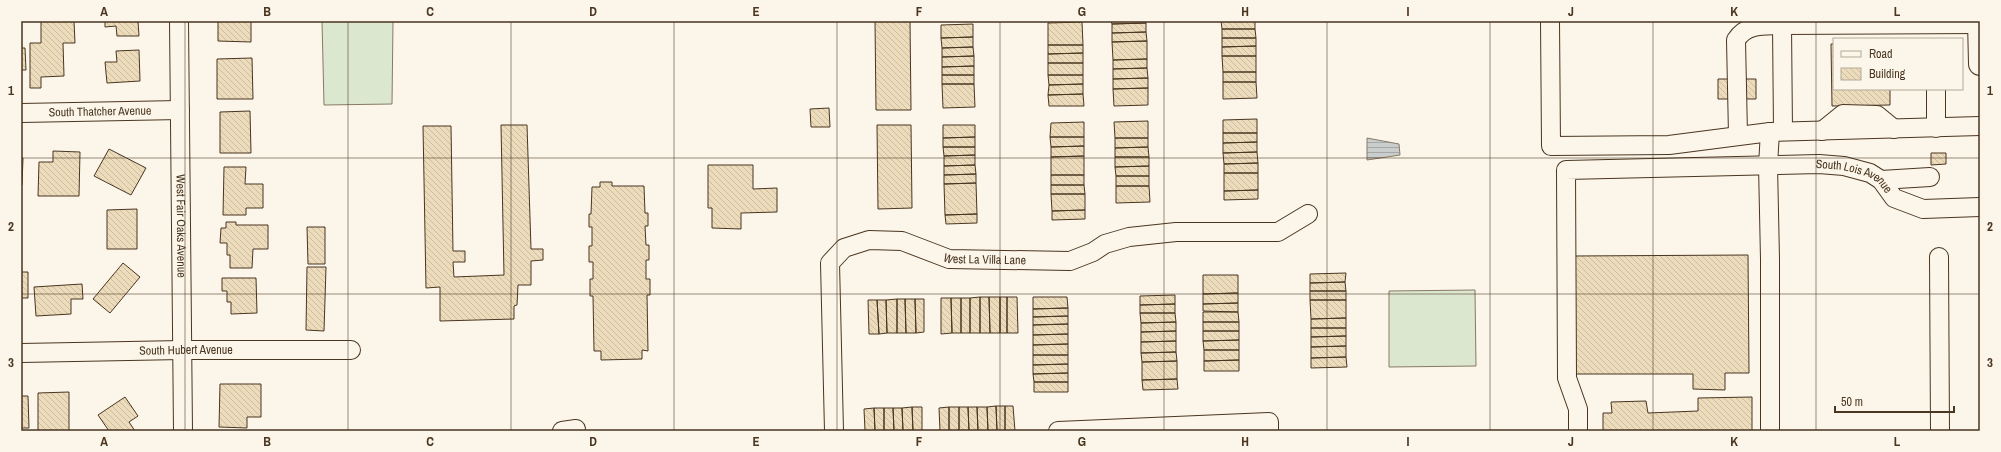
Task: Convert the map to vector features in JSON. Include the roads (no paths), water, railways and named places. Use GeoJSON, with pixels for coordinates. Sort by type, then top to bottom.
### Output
{"type":"FeatureCollection","features":[{"type":"Feature","properties":{"kind":"main road"},"geometry":{"type":"LineString","coordinates":[[1979,22],[1980,64]]}},
{"type":"Feature","properties":{"kind":"street","name":"West Fair Oaks Avenue"},"geometry":{"type":"LineString","coordinates":[[179,21],[183,431]]}},
{"type":"Feature","properties":{"kind":"street"},"geometry":{"type":"LineString","coordinates":[[1550,21],[1551,146],[1669,145],[1738,135],[1776,132],[1980,126]]}},
{"type":"Feature","properties":{"kind":"street"},"geometry":{"type":"LineString","coordinates":[[1738,135],[1736,40],[1742,31],[1752,27],[1782,25],[1935,28],[1979,22]]}},
{"type":"Feature","properties":{"kind":"street"},"geometry":{"type":"LineString","coordinates":[[1770,431],[1768,165],[1776,132],[1782,25]]}},
{"type":"Feature","properties":{"kind":"street"},"geometry":{"type":"LineString","coordinates":[[1936,90],[1936,128]]}},
{"type":"Feature","properties":{"kind":"street","name":"South Thatcher Avenue"},"geometry":{"type":"LineString","coordinates":[[21,113],[180,110]]}},
{"type":"Feature","properties":{"kind":"street","name":"South Lois Avenue"},"geometry":{"type":"LineString","coordinates":[[1578,431],[1578,409],[1567,378],[1566,170],[1819,164],[1844,166],[1870,173],[1881,180],[1894,198],[1923,210],[1980,207]]}},
{"type":"Feature","properties":{"kind":"street"},"geometry":{"type":"LineString","coordinates":[[1881,180],[1930,177]]}},
{"type":"Feature","properties":{"kind":"street","name":"West La Villa Lane"},"geometry":{"type":"LineString","coordinates":[[834,431],[830,263],[844,248],[869,240],[902,241],[949,259],[1070,261],[1093,252],[1105,244],[1129,237],[1176,232],[1278,232],[1308,214]]}},
{"type":"Feature","properties":{"kind":"street"},"geometry":{"type":"LineString","coordinates":[[1939,257],[1940,431]]}},
{"type":"Feature","properties":{"kind":"street","name":"South Hubert Avenue"},"geometry":{"type":"LineString","coordinates":[[21,353],[182,350],[352,350]]}},
{"type":"Feature","properties":{"kind":"street"},"geometry":{"type":"LineString","coordinates":[[1058,431],[1269,422],[1269,431]]}}]}
